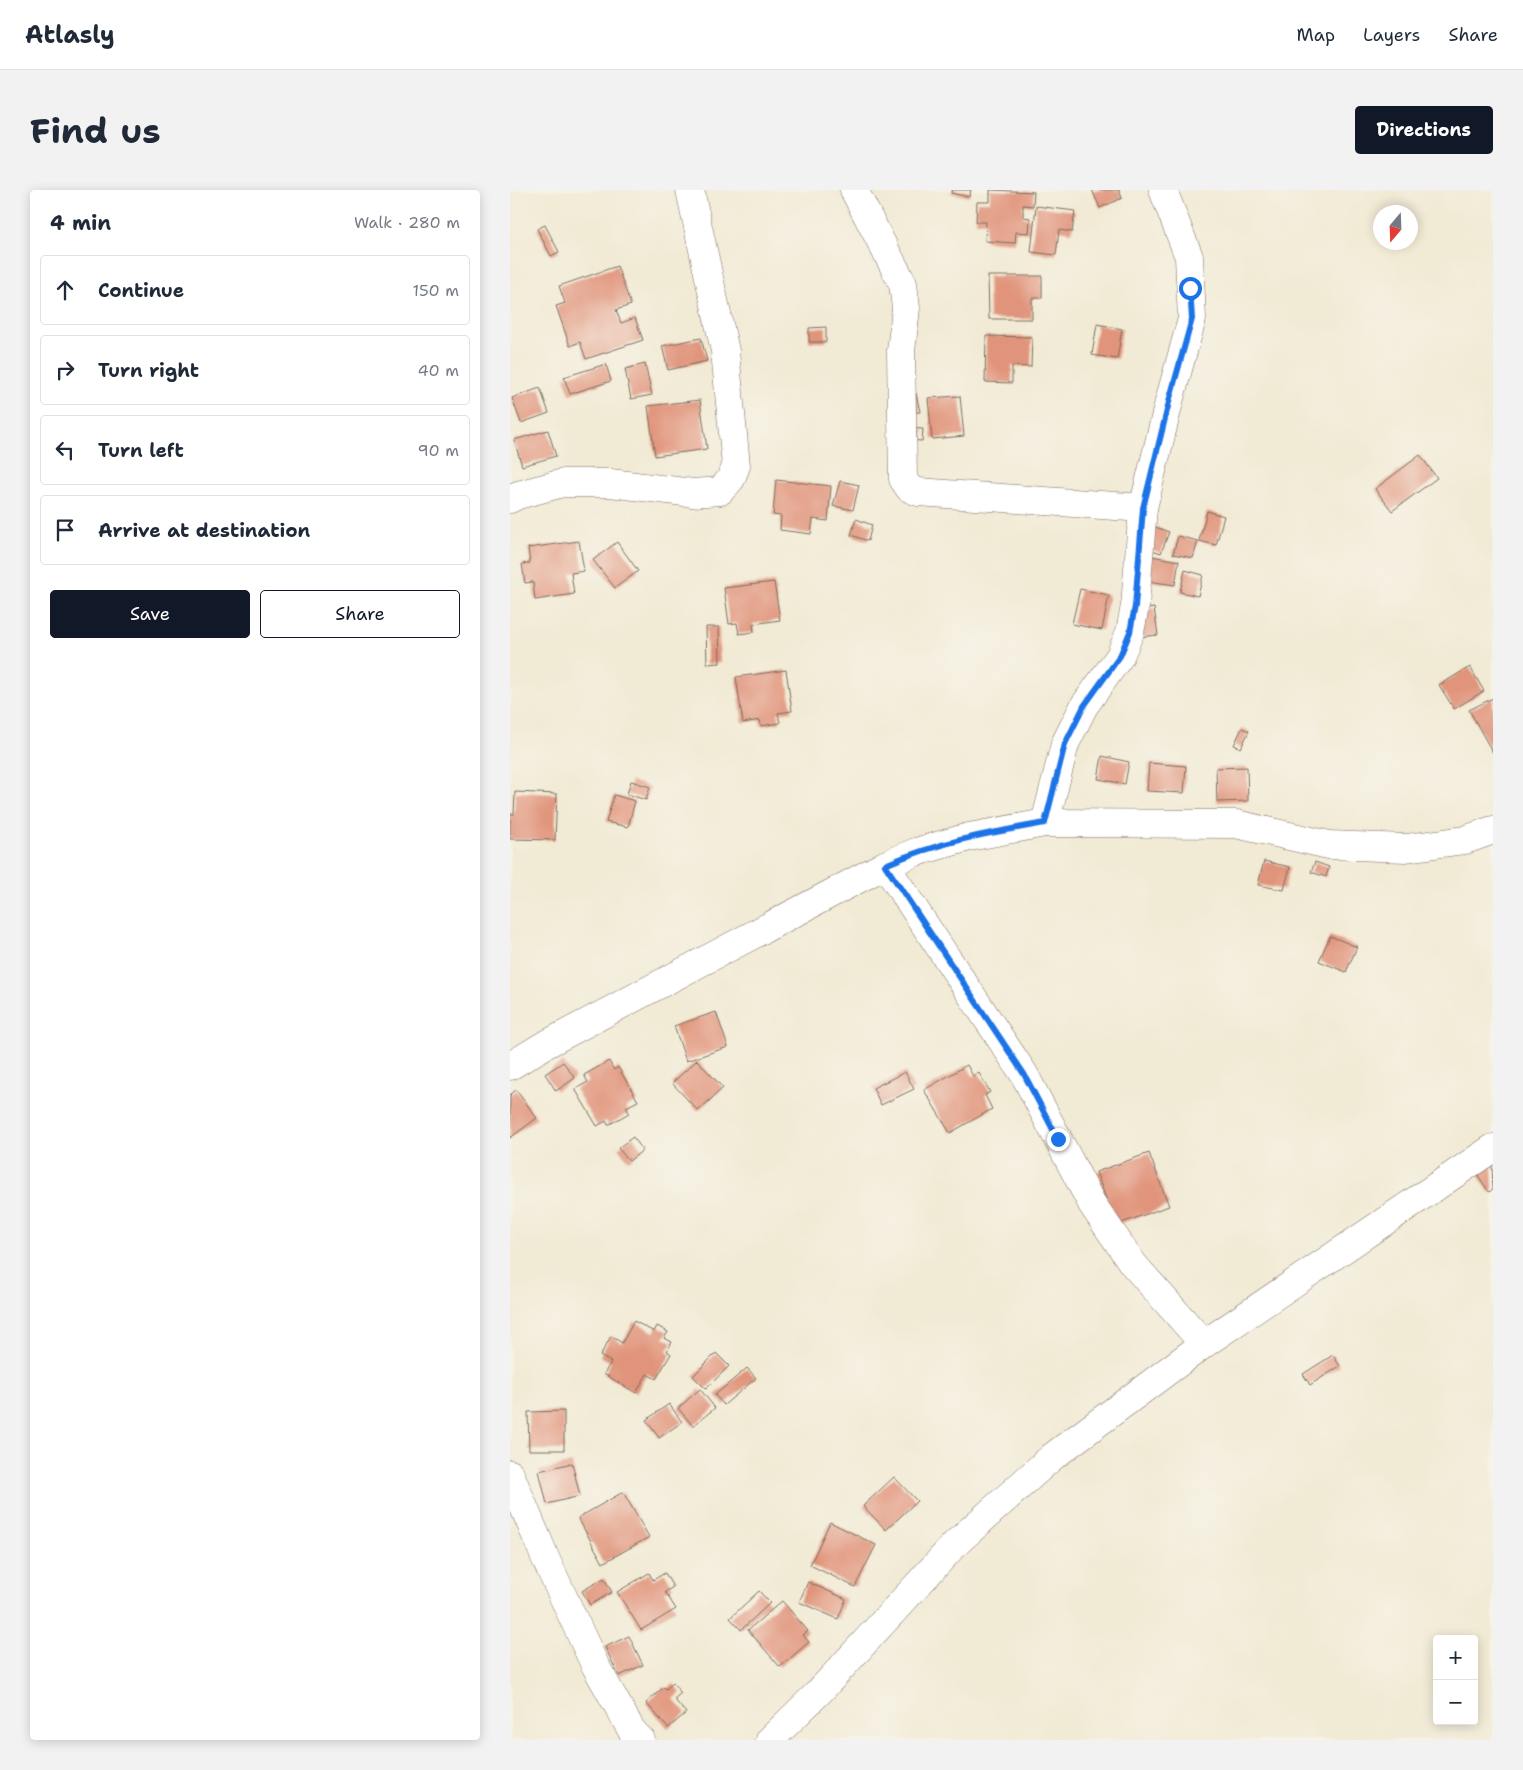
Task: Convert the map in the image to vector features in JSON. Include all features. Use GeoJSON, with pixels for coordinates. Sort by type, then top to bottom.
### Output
{"type":"FeatureCollection","features":[{"type":"Feature","properties":{"kind":"street"},"geometry":{"type":"LineString","coordinates":[[510,499],[518,495],[563,483],[610,483],[693,493],[720,490],[731,479],[736,466],[725,351],[690,190]]}},
{"type":"Feature","properties":{"kind":"street"},"geometry":{"type":"LineString","coordinates":[[854,190],[903,284],[906,308],[901,351],[904,479],[909,488],[918,492],[1143,508]]}},
{"type":"Feature","properties":{"kind":"street"},"geometry":{"type":"LineString","coordinates":[[1045,823],[1065,744],[1084,706],[1120,656],[1130,632],[1135,606],[1143,508],[1192,319],[1188,257],[1164,190]]}},
{"type":"Feature","properties":{"kind":"street"},"geometry":{"type":"LineString","coordinates":[[510,1066],[543,1046],[885,865],[916,852],[970,837],[1045,823],[1236,824],[1329,845],[1406,848],[1465,840],[1493,830]]}},
{"type":"Feature","properties":{"kind":"street"},"geometry":{"type":"LineString","coordinates":[[885,865],[1024,1074],[1092,1204],[1133,1264],[1204,1344]]}},
{"type":"Feature","properties":{"kind":"street"},"geometry":{"type":"LineString","coordinates":[[770,1740],[819,1692],[955,1544],[1052,1457],[1204,1344],[1493,1148]]}},
{"type":"Feature","properties":{"kind":"street"},"geometry":{"type":"LineString","coordinates":[[510,1474],[547,1562],[595,1665],[632,1731],[641,1740]]}},
{"type":"Feature","properties":{"kind":"building"},"geometry":{"type":"Polygon","coordinates":[[[952,190],[971,190],[969,197],[951,193],[952,190]]]}},
{"type":"Feature","properties":{"kind":"building"},"geometry":{"type":"Polygon","coordinates":[[[990,190],[1034,192],[1033,206],[1023,205],[1023,217],[1030,218],[1029,233],[1016,232],[1015,243],[985,241],[986,222],[976,222],[977,202],[990,202],[990,190]]]}},
{"type":"Feature","properties":{"kind":"building"},"geometry":{"type":"Polygon","coordinates":[[[1092,190],[1119,190],[1122,198],[1100,208],[1092,190]]]}},
{"type":"Feature","properties":{"kind":"building"},"geometry":{"type":"Polygon","coordinates":[[[1036,206],[1075,211],[1072,232],[1059,230],[1056,255],[1031,252],[1036,206]]]}},
{"type":"Feature","properties":{"kind":"building"},"geometry":{"type":"Polygon","coordinates":[[[545,225],[559,252],[551,256],[537,229],[545,225]]]}},
{"type":"Feature","properties":{"kind":"building"},"geometry":{"type":"Polygon","coordinates":[[[617,266],[631,305],[616,310],[621,323],[635,318],[643,340],[586,359],[580,342],[570,346],[556,306],[565,303],[559,286],[617,266]]]}},
{"type":"Feature","properties":{"kind":"building"},"geometry":{"type":"Polygon","coordinates":[[[988,276],[1042,276],[1042,298],[1032,298],[1032,319],[989,319],[988,276]]]}},
{"type":"Feature","properties":{"kind":"building"},"geometry":{"type":"Polygon","coordinates":[[[1097,324],[1122,329],[1117,359],[1092,355],[1097,324]]]}},
{"type":"Feature","properties":{"kind":"building"},"geometry":{"type":"Polygon","coordinates":[[[826,327],[826,342],[809,342],[809,328],[826,327]]]}},
{"type":"Feature","properties":{"kind":"building"},"geometry":{"type":"Polygon","coordinates":[[[986,336],[1032,337],[1031,367],[1012,366],[1012,383],[985,382],[986,336]]]}},
{"type":"Feature","properties":{"kind":"building"},"geometry":{"type":"Polygon","coordinates":[[[701,338],[707,361],[668,370],[662,346],[701,338]]]}},
{"type":"Feature","properties":{"kind":"building"},"geometry":{"type":"Polygon","coordinates":[[[606,364],[611,381],[570,394],[564,377],[606,364]]]}},
{"type":"Feature","properties":{"kind":"building"},"geometry":{"type":"Polygon","coordinates":[[[645,364],[652,395],[631,399],[625,369],[645,364]]]}},
{"type":"Feature","properties":{"kind":"building"},"geometry":{"type":"Polygon","coordinates":[[[540,388],[549,413],[521,423],[512,398],[540,388]]]}},
{"type":"Feature","properties":{"kind":"building"},"geometry":{"type":"Polygon","coordinates":[[[916,393],[920,412],[909,413],[906,395],[916,393]]]}},
{"type":"Feature","properties":{"kind":"building"},"geometry":{"type":"Polygon","coordinates":[[[960,396],[964,436],[932,439],[928,398],[960,396]]]}},
{"type":"Feature","properties":{"kind":"building"},"geometry":{"type":"Polygon","coordinates":[[[700,400],[707,449],[655,456],[648,406],[700,400]]]}},
{"type":"Feature","properties":{"kind":"building"},"geometry":{"type":"Polygon","coordinates":[[[907,428],[923,429],[922,441],[906,440],[907,428]]]}},
{"type":"Feature","properties":{"kind":"building"},"geometry":{"type":"Polygon","coordinates":[[[548,430],[556,456],[522,466],[514,440],[548,430]]]}},
{"type":"Feature","properties":{"kind":"building"},"geometry":{"type":"Polygon","coordinates":[[[1420,455],[1437,478],[1392,511],[1375,489],[1420,455]]]}},
{"type":"Feature","properties":{"kind":"building"},"geometry":{"type":"Polygon","coordinates":[[[776,480],[831,486],[828,521],[813,519],[811,534],[780,530],[781,516],[773,515],[776,480]]]}},
{"type":"Feature","properties":{"kind":"building"},"geometry":{"type":"Polygon","coordinates":[[[840,481],[859,485],[853,510],[833,506],[840,481]]]}},
{"type":"Feature","properties":{"kind":"building"},"geometry":{"type":"Polygon","coordinates":[[[1207,511],[1224,516],[1216,545],[1199,541],[1207,511]]]}},
{"type":"Feature","properties":{"kind":"building"},"geometry":{"type":"Polygon","coordinates":[[[856,519],[872,525],[868,541],[851,535],[856,519]]]}},
{"type":"Feature","properties":{"kind":"building"},"geometry":{"type":"Polygon","coordinates":[[[1150,525],[1169,532],[1161,553],[1143,547],[1150,525]]]}},
{"type":"Feature","properties":{"kind":"building"},"geometry":{"type":"Polygon","coordinates":[[[1178,536],[1198,541],[1193,558],[1173,554],[1178,536]]]}},
{"type":"Feature","properties":{"kind":"building"},"geometry":{"type":"Polygon","coordinates":[[[579,541],[584,571],[571,573],[574,594],[535,600],[533,582],[525,583],[522,564],[530,563],[528,548],[579,541]]]}},
{"type":"Feature","properties":{"kind":"building"},"geometry":{"type":"Polygon","coordinates":[[[617,542],[638,571],[615,588],[593,560],[617,542]]]}},
{"type":"Feature","properties":{"kind":"building"},"geometry":{"type":"Polygon","coordinates":[[[1146,555],[1179,561],[1175,585],[1141,580],[1146,555]]]}},
{"type":"Feature","properties":{"kind":"building"},"geometry":{"type":"Polygon","coordinates":[[[1185,570],[1203,575],[1198,596],[1180,592],[1185,570]]]}},
{"type":"Feature","properties":{"kind":"building"},"geometry":{"type":"Polygon","coordinates":[[[774,582],[780,620],[753,624],[754,632],[739,634],[737,623],[729,624],[724,588],[774,582]]]}},
{"type":"Feature","properties":{"kind":"building"},"geometry":{"type":"Polygon","coordinates":[[[1080,589],[1109,595],[1102,630],[1072,624],[1080,589]]]}},
{"type":"Feature","properties":{"kind":"building"},"geometry":{"type":"Polygon","coordinates":[[[1154,608],[1158,635],[1139,637],[1135,611],[1154,608]]]}},
{"type":"Feature","properties":{"kind":"building"},"geometry":{"type":"Polygon","coordinates":[[[706,627],[719,627],[720,663],[707,664],[706,627]]]}},
{"type":"Feature","properties":{"kind":"building"},"geometry":{"type":"Polygon","coordinates":[[[1470,667],[1484,691],[1454,709],[1439,685],[1470,667]]]}},
{"type":"Feature","properties":{"kind":"building"},"geometry":{"type":"Polygon","coordinates":[[[786,670],[792,711],[778,713],[780,723],[761,726],[760,720],[743,723],[736,677],[786,670]]]}},
{"type":"Feature","properties":{"kind":"building"},"geometry":{"type":"Polygon","coordinates":[[[1493,698],[1493,753],[1469,710],[1493,698]]]}},
{"type":"Feature","properties":{"kind":"building"},"geometry":{"type":"Polygon","coordinates":[[[1242,728],[1249,731],[1241,748],[1234,745],[1242,728]]]}},
{"type":"Feature","properties":{"kind":"building"},"geometry":{"type":"Polygon","coordinates":[[[1102,756],[1129,762],[1125,784],[1098,779],[1102,756]]]}},
{"type":"Feature","properties":{"kind":"building"},"geometry":{"type":"Polygon","coordinates":[[[1149,763],[1186,766],[1184,793],[1147,791],[1149,763]]]}},
{"type":"Feature","properties":{"kind":"building"},"geometry":{"type":"Polygon","coordinates":[[[1247,767],[1248,801],[1217,802],[1216,768],[1247,767]]]}},
{"type":"Feature","properties":{"kind":"building"},"geometry":{"type":"Polygon","coordinates":[[[631,781],[650,787],[646,800],[627,794],[631,781]]]}},
{"type":"Feature","properties":{"kind":"building"},"geometry":{"type":"Polygon","coordinates":[[[515,792],[557,794],[555,840],[510,839],[510,814],[514,814],[515,792]]]}},
{"type":"Feature","properties":{"kind":"building"},"geometry":{"type":"Polygon","coordinates":[[[614,795],[635,801],[628,827],[606,822],[614,795]]]}},
{"type":"Feature","properties":{"kind":"building"},"geometry":{"type":"Polygon","coordinates":[[[1264,861],[1290,867],[1284,890],[1258,885],[1264,861]]]}},
{"type":"Feature","properties":{"kind":"building"},"geometry":{"type":"Polygon","coordinates":[[[1315,862],[1329,867],[1326,877],[1311,872],[1315,862]]]}},
{"type":"Feature","properties":{"kind":"building"},"geometry":{"type":"Polygon","coordinates":[[[1330,936],[1357,947],[1346,972],[1319,961],[1330,936]]]}},
{"type":"Feature","properties":{"kind":"building"},"geometry":{"type":"Polygon","coordinates":[[[716,1012],[728,1047],[686,1061],[674,1026],[716,1012]]]}},
{"type":"Feature","properties":{"kind":"building"},"geometry":{"type":"Polygon","coordinates":[[[697,1060],[723,1088],[698,1111],[672,1083],[697,1060]]]}},
{"type":"Feature","properties":{"kind":"building"},"geometry":{"type":"Polygon","coordinates":[[[609,1061],[614,1070],[618,1067],[638,1101],[626,1107],[629,1113],[608,1125],[606,1121],[597,1126],[575,1089],[588,1082],[584,1075],[609,1061]]]}},
{"type":"Feature","properties":{"kind":"building"},"geometry":{"type":"Polygon","coordinates":[[[563,1062],[575,1078],[556,1091],[545,1074],[563,1062]]]}},
{"type":"Feature","properties":{"kind":"building"},"geometry":{"type":"Polygon","coordinates":[[[967,1065],[973,1076],[979,1073],[990,1092],[985,1095],[992,1109],[950,1133],[924,1090],[967,1065]]]}},
{"type":"Feature","properties":{"kind":"building"},"geometry":{"type":"Polygon","coordinates":[[[905,1072],[914,1089],[881,1105],[873,1088],[905,1072]]]}},
{"type":"Feature","properties":{"kind":"building"},"geometry":{"type":"Polygon","coordinates":[[[516,1090],[537,1118],[510,1138],[510,1095],[516,1090]]]}},
{"type":"Feature","properties":{"kind":"building"},"geometry":{"type":"Polygon","coordinates":[[[633,1137],[643,1150],[629,1161],[618,1148],[633,1137]]]}},
{"type":"Feature","properties":{"kind":"building"},"geometry":{"type":"Polygon","coordinates":[[[1149,1153],[1169,1206],[1116,1225],[1096,1172],[1149,1153]]]}},
{"type":"Feature","properties":{"kind":"building"},"geometry":{"type":"Polygon","coordinates":[[[1492,1164],[1493,1189],[1489,1192],[1477,1174],[1492,1164]]]}},
{"type":"Feature","properties":{"kind":"building"},"geometry":{"type":"Polygon","coordinates":[[[634,1321],[654,1332],[657,1326],[668,1332],[664,1338],[672,1342],[667,1351],[671,1354],[656,1379],[647,1374],[636,1393],[604,1374],[611,1362],[600,1356],[611,1336],[622,1343],[634,1321]]]}},
{"type":"Feature","properties":{"kind":"building"},"geometry":{"type":"Polygon","coordinates":[[[716,1353],[729,1366],[706,1389],[693,1376],[716,1353]]]}},
{"type":"Feature","properties":{"kind":"building"},"geometry":{"type":"Polygon","coordinates":[[[1333,1355],[1340,1366],[1310,1385],[1303,1374],[1333,1355]]]}},
{"type":"Feature","properties":{"kind":"building"},"geometry":{"type":"Polygon","coordinates":[[[747,1368],[756,1378],[724,1405],[715,1395],[747,1368]]]}},
{"type":"Feature","properties":{"kind":"building"},"geometry":{"type":"Polygon","coordinates":[[[700,1389],[715,1408],[693,1426],[678,1408],[700,1389]]]}},
{"type":"Feature","properties":{"kind":"building"},"geometry":{"type":"Polygon","coordinates":[[[669,1404],[682,1422],[659,1438],[646,1420],[669,1404]]]}},
{"type":"Feature","properties":{"kind":"building"},"geometry":{"type":"Polygon","coordinates":[[[564,1411],[564,1450],[529,1450],[528,1412],[564,1411]]]}},
{"type":"Feature","properties":{"kind":"building"},"geometry":{"type":"Polygon","coordinates":[[[572,1463],[580,1496],[547,1504],[539,1471],[572,1463]]]}},
{"type":"Feature","properties":{"kind":"building"},"geometry":{"type":"Polygon","coordinates":[[[894,1477],[917,1501],[886,1530],[863,1506],[894,1477]]]}},
{"type":"Feature","properties":{"kind":"building"},"geometry":{"type":"Polygon","coordinates":[[[623,1492],[649,1537],[603,1563],[578,1518],[623,1492]]]}},
{"type":"Feature","properties":{"kind":"building"},"geometry":{"type":"Polygon","coordinates":[[[830,1522],[876,1545],[855,1587],[810,1565],[830,1522]]]}},
{"type":"Feature","properties":{"kind":"building"},"geometry":{"type":"Polygon","coordinates":[[[649,1573],[653,1580],[665,1573],[673,1587],[665,1592],[676,1609],[641,1630],[617,1592],[649,1573]]]}},
{"type":"Feature","properties":{"kind":"building"},"geometry":{"type":"Polygon","coordinates":[[[604,1578],[612,1592],[590,1605],[582,1591],[604,1578]]]}},
{"type":"Feature","properties":{"kind":"building"},"geometry":{"type":"Polygon","coordinates":[[[808,1582],[846,1599],[838,1619],[799,1602],[808,1582]]]}},
{"type":"Feature","properties":{"kind":"building"},"geometry":{"type":"Polygon","coordinates":[[[759,1591],[770,1603],[741,1630],[730,1618],[759,1591]]]}},
{"type":"Feature","properties":{"kind":"building"},"geometry":{"type":"Polygon","coordinates":[[[782,1601],[808,1631],[803,1635],[809,1642],[780,1667],[748,1630],[782,1601]]]}},
{"type":"Feature","properties":{"kind":"building"},"geometry":{"type":"Polygon","coordinates":[[[629,1636],[643,1665],[619,1676],[605,1647],[629,1636]]]}},
{"type":"Feature","properties":{"kind":"building"},"geometry":{"type":"Polygon","coordinates":[[[673,1683],[681,1693],[674,1699],[686,1713],[668,1728],[646,1703],[664,1687],[666,1689],[673,1683]]]}},
{"type":"Feature","properties":{"kind":"route"},"geometry":{"type":"LineString","coordinates":[[1058,1139],[1024,1074],[885,865],[916,852],[970,837],[1045,823],[1065,744],[1084,706],[1120,656],[1130,632],[1135,606],[1143,508],[1192,319],[1190,288]]}}]}
